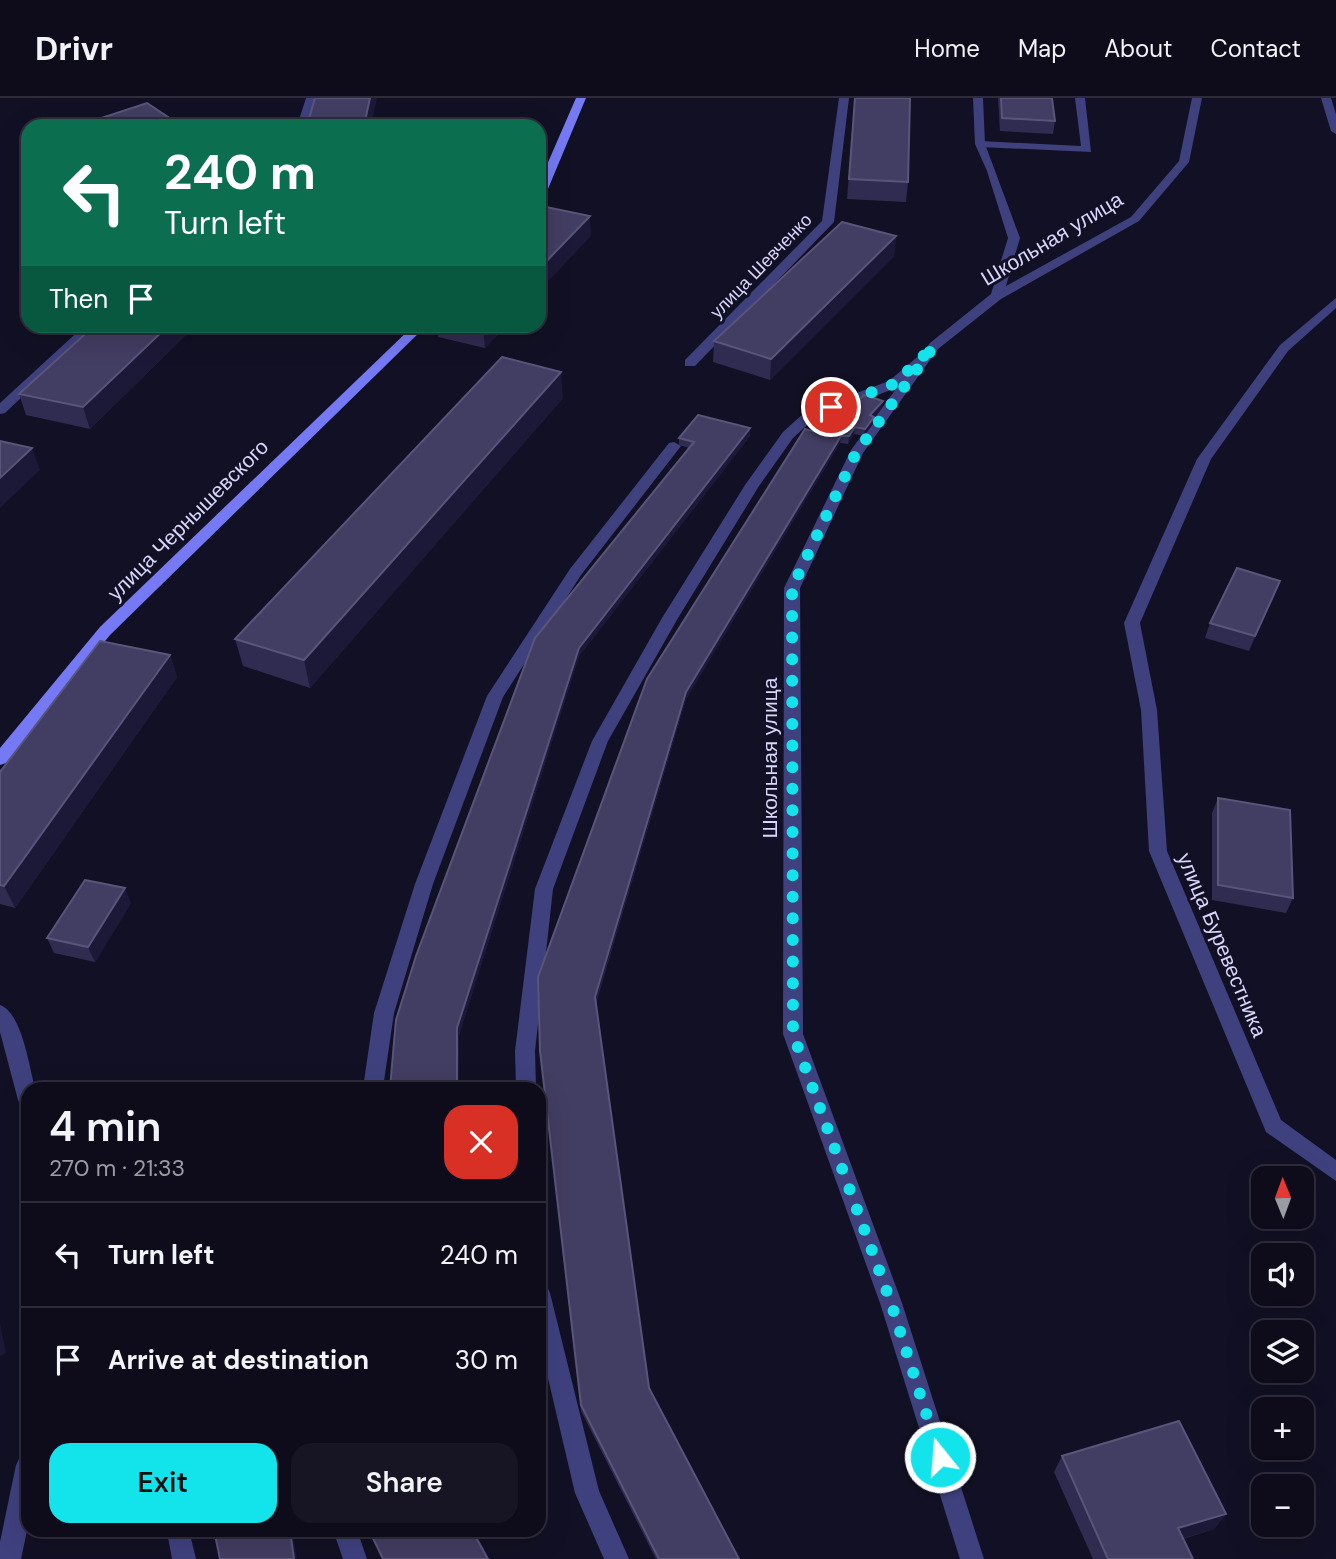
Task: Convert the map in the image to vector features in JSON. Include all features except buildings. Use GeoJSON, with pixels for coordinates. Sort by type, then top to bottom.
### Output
{"type":"FeatureCollection","features":[{"type":"Feature","properties":{"kind":"main road"},"geometry":{"type":"LineString","coordinates":[[546,180],[581,98]]}},
{"type":"Feature","properties":{"kind":"main road","name":"улица Чернышевского"},"geometry":{"type":"LineString","coordinates":[[0,759],[105,631],[413,333]]}},
{"type":"Feature","properties":{"kind":"street"},"geometry":{"type":"LineString","coordinates":[[304,119],[311,98]]}},
{"type":"Feature","properties":{"kind":"street","name":"улица Шевченко"},"geometry":{"type":"LineString","coordinates":[[690,363],[828,222],[844,98]]}},
{"type":"Feature","properties":{"kind":"street"},"geometry":{"type":"LineString","coordinates":[[978,98],[980,144],[992,171],[1014,238],[997,296]]}},
{"type":"Feature","properties":{"kind":"street"},"geometry":{"type":"LineString","coordinates":[[980,144],[1087,150],[1080,98]]}},
{"type":"Feature","properties":{"kind":"street","name":"Школьная улица"},"geometry":{"type":"LineString","coordinates":[[972,1559],[891,1303],[793,1034],[792,588],[856,453],[934,346],[997,296],[1135,219],[1184,162],[1197,98]]}},
{"type":"Feature","properties":{"kind":"street"},"geometry":{"type":"LineString","coordinates":[[1326,98],[1336,131]]}},
{"type":"Feature","properties":{"kind":"street","name":"улица Буревестника"},"geometry":{"type":"LineString","coordinates":[[1336,302],[1284,348],[1204,459],[1132,623],[1149,710],[1158,851],[1273,1126],[1336,1172]]}},
{"type":"Feature","properties":{"kind":"street"},"geometry":{"type":"LineString","coordinates":[[0,410],[83,333]]}},
{"type":"Feature","properties":{"kind":"street"},"geometry":{"type":"LineString","coordinates":[[526,1082],[525,1051],[544,889],[600,741],[670,618],[752,485],[788,435],[810,415],[894,384],[934,346]]}},
{"type":"Feature","properties":{"kind":"street"},"geometry":{"type":"LineString","coordinates":[[374,1082],[384,1013],[424,884],[495,696],[575,572],[674,446]]}},
{"type":"Feature","properties":{"kind":"street"},"geometry":{"type":"LineString","coordinates":[[0,1013],[6,1018],[23,1082]]}},
{"type":"Feature","properties":{"kind":"street"},"geometry":{"type":"LineString","coordinates":[[546,1322],[587,1493],[618,1559]]}},
{"type":"Feature","properties":{"kind":"street"},"geometry":{"type":"LineString","coordinates":[[9,1559],[21,1500]]}},
{"type":"Feature","properties":{"kind":"street"},"geometry":{"type":"LineString","coordinates":[[347,1537],[355,1559]]}},
{"type":"Feature","properties":{"kind":"route"},"geometry":{"type":"LineString","coordinates":[[831,407],[894,384],[934,346],[856,453],[792,588],[793,1034],[891,1303],[940,1457]]}}]}
